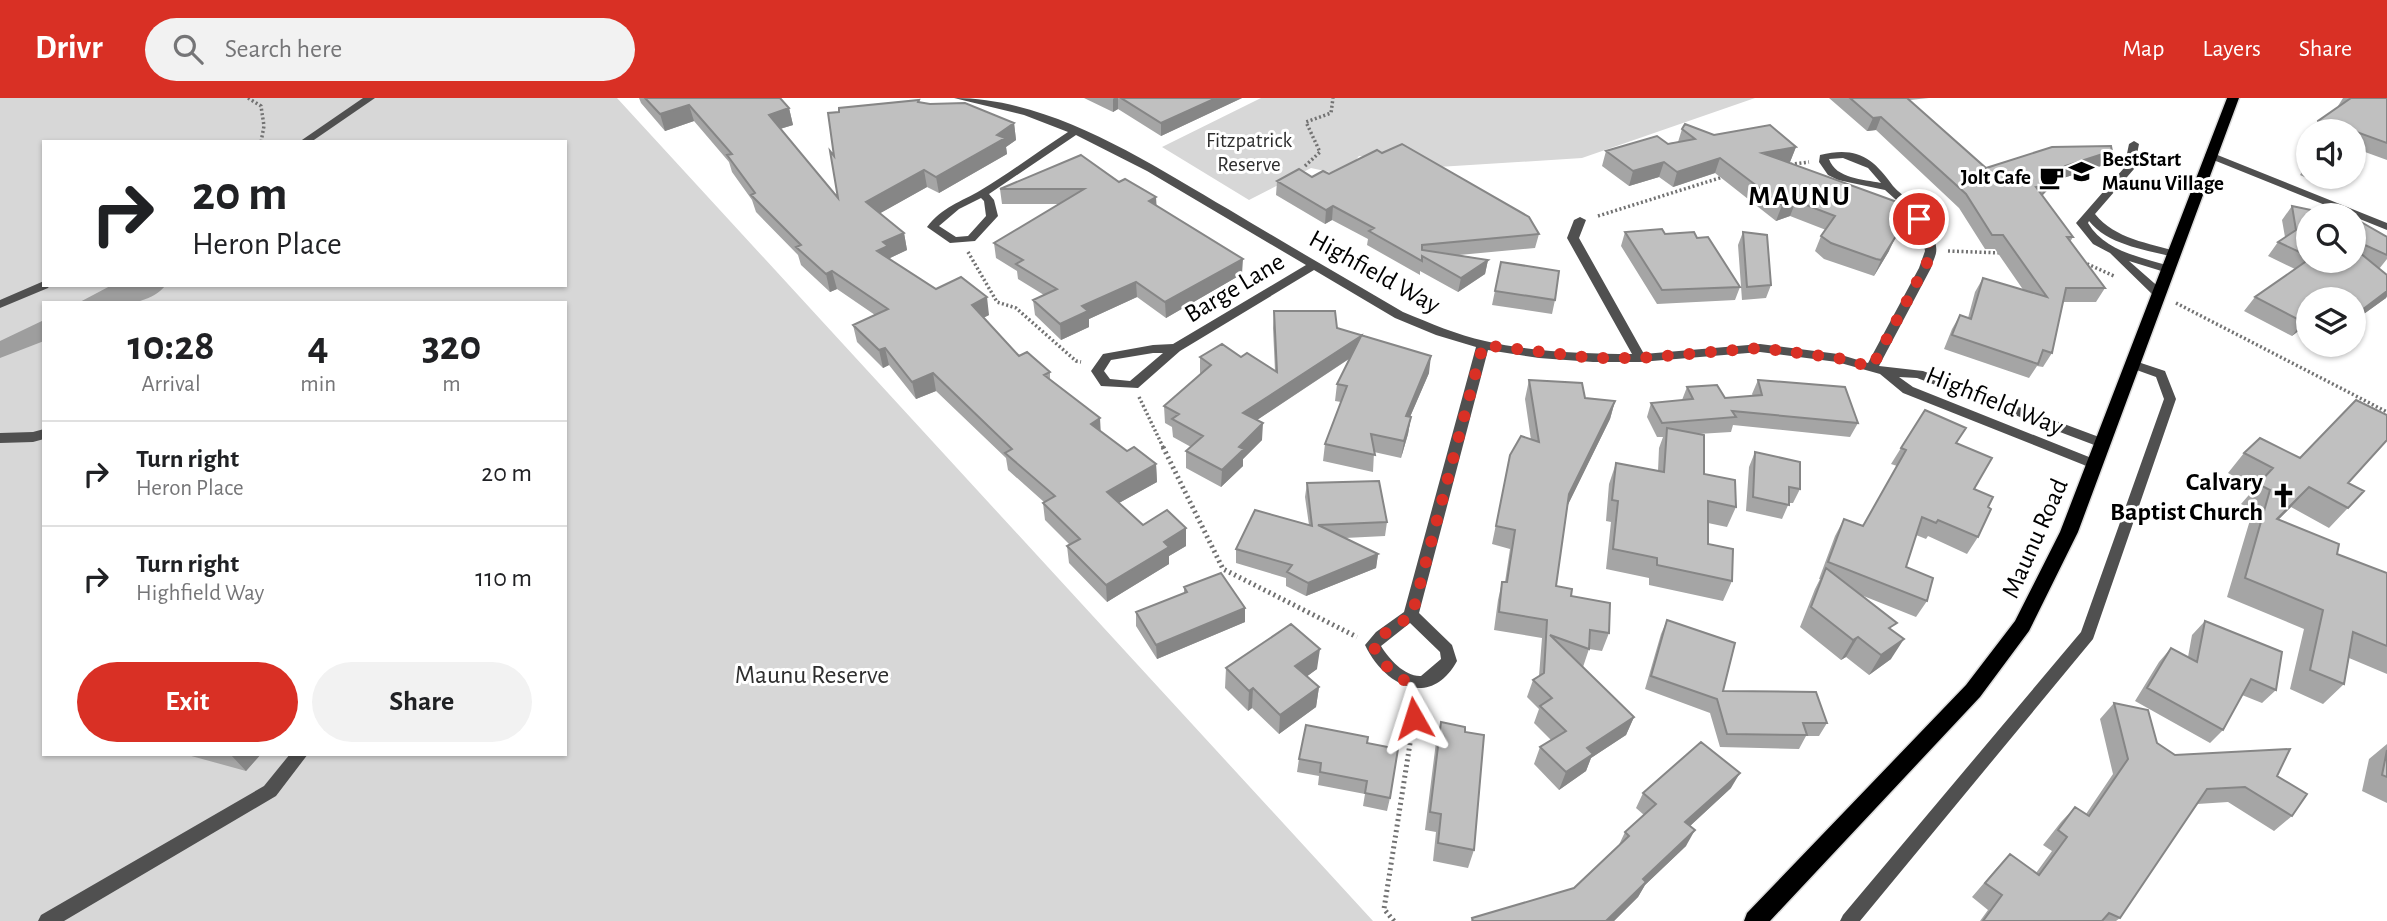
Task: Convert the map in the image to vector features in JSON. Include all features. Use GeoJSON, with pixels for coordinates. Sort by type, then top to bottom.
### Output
{"type":"FeatureCollection","features":[{"type":"Feature","properties":{"kind":"main road","name":"Maunu Road"},"geometry":{"type":"LineString","coordinates":[[1755,921],[1973,691],[2022,626],[2069,532],[2135,365],[2158,293],[2233,98]]}},
{"type":"Feature","properties":{"kind":"street"},"geometry":{"type":"LineString","coordinates":[[307,140],[370,98]]}},
{"type":"Feature","properties":{"kind":"street","name":"Highfield Way"},"geometry":{"type":"LineString","coordinates":[[959,98],[1013,107],[1103,141],[1399,315],[1440,332],[1483,345],[1593,358],[1640,358],[1760,348],[1838,358],[1878,369],[1919,374],[2102,443]]}},
{"type":"Feature","properties":{"kind":"street"},"geometry":{"type":"LineString","coordinates":[[982,194],[989,200],[992,216],[976,235],[954,241],[933,227],[970,198],[982,194],[1077,130]]}},
{"type":"Feature","properties":{"kind":"street"},"geometry":{"type":"LineString","coordinates":[[2134,144],[2129,169],[2082,223],[2086,232],[2158,293]]}},
{"type":"Feature","properties":{"kind":"street"},"geometry":{"type":"LineString","coordinates":[[2210,155],[2387,228]]}},
{"type":"Feature","properties":{"kind":"street"},"geometry":{"type":"LineString","coordinates":[[1878,369],[1925,268],[1931,250],[1928,236],[1908,205],[1888,188],[1832,173],[1824,162],[1824,157],[1852,156],[1865,162],[1886,180],[1888,188]]}},
{"type":"Feature","properties":{"kind":"street"},"geometry":{"type":"LineString","coordinates":[[2090,215],[2101,229],[2113,235],[2174,254]]}},
{"type":"Feature","properties":{"kind":"street"},"geometry":{"type":"LineString","coordinates":[[1580,220],[1573,238],[1640,358]]}},
{"type":"Feature","properties":{"kind":"street"},"geometry":{"type":"LineString","coordinates":[[2109,249],[2168,269]]}},
{"type":"Feature","properties":{"kind":"street","name":"Barge Lane"},"geometry":{"type":"LineString","coordinates":[[1133,384],[1176,348],[1314,265]]}},
{"type":"Feature","properties":{"kind":"street"},"geometry":{"type":"LineString","coordinates":[[0,304],[42,286]]}},
{"type":"Feature","properties":{"kind":"street"},"geometry":{"type":"LineString","coordinates":[[1412,615],[1447,649],[1449,661],[1423,682],[1412,684],[1404,681],[1379,658],[1373,645],[1381,636],[1412,615],[1483,345]]}},
{"type":"Feature","properties":{"kind":"street","name":"Barge Lane"},"geometry":{"type":"LineString","coordinates":[[1099,365],[1107,357],[1125,353],[1176,348]]}},
{"type":"Feature","properties":{"kind":"street"},"geometry":{"type":"LineString","coordinates":[[1099,365],[1097,371],[1107,383],[1119,386],[1133,384]]}},
{"type":"Feature","properties":{"kind":"street"},"geometry":{"type":"LineString","coordinates":[[1849,921],[2088,635],[2170,399],[2161,374],[2135,365]]}},
{"type":"Feature","properties":{"kind":"street","name":"Highfield Way"},"geometry":{"type":"LineString","coordinates":[[1878,369],[1908,390],[2094,464]]}},
{"type":"Feature","properties":{"kind":"street"},"geometry":{"type":"LineString","coordinates":[[0,438],[42,435]]}},
{"type":"Feature","properties":{"kind":"street"},"geometry":{"type":"LineString","coordinates":[[47,921],[270,791],[298,756]]}},
{"type":"Feature","properties":{"kind":"path"},"geometry":{"type":"LineString","coordinates":[[248,98],[261,106],[264,126],[261,140]]}},
{"type":"Feature","properties":{"kind":"path"},"geometry":{"type":"LineString","coordinates":[[1305,166],[1320,152],[1306,122],[1331,113],[1333,98]]}},
{"type":"Feature","properties":{"kind":"path"},"geometry":{"type":"LineString","coordinates":[[1775,166],[1824,162]]}},
{"type":"Feature","properties":{"kind":"path"},"geometry":{"type":"LineString","coordinates":[[1580,220],[1621,211],[1675,191],[1737,174]]}},
{"type":"Feature","properties":{"kind":"path"},"geometry":{"type":"LineString","coordinates":[[961,241],[997,302],[1016,308],[1076,361],[1099,365]]}},
{"type":"Feature","properties":{"kind":"path"},"geometry":{"type":"LineString","coordinates":[[1931,250],[2014,254]]}},
{"type":"Feature","properties":{"kind":"path"},"geometry":{"type":"LineString","coordinates":[[2080,261],[2158,293],[2387,412]]}},
{"type":"Feature","properties":{"kind":"path"},"geometry":{"type":"LineString","coordinates":[[1133,384],[1223,569],[1373,645]]}},
{"type":"Feature","properties":{"kind":"path"},"geometry":{"type":"LineString","coordinates":[[1394,921],[1384,909],[1414,718],[1412,684]]}},
{"type":"Feature","properties":{"kind":"green space","name":"Maunu Reserve"},"geometry":{"type":"Polygon","coordinates":[[[0,98],[617,98],[1373,921],[0,921],[0,98]]]}},
{"type":"Feature","properties":{"kind":"green space","name":"Fitzpatrick Reserve"},"geometry":{"type":"Polygon","coordinates":[[[1261,98],[1755,98],[1582,158],[1438,167],[1359,156],[1350,167],[1334,173],[1311,168],[1249,200],[1162,147],[1261,98]]]}},
{"type":"Feature","properties":{"kind":"shaded area"},"geometry":{"type":"Polygon","coordinates":[[[108,287],[164,287],[140,301],[82,301],[108,287]]]}},
{"type":"Feature","properties":{"kind":"shaded area"},"geometry":{"type":"Polygon","coordinates":[[[42,321],[42,342],[0,358],[0,341],[42,321]]]}},
{"type":"Feature","properties":{"kind":"building"},"geometry":{"type":"Polygon","coordinates":[[[645,98],[780,98],[789,108],[769,115],[838,198],[830,151],[834,156],[828,113],[839,112],[839,108],[919,100],[918,102],[930,104],[965,103],[1014,123],[997,135],[1005,138],[936,177],[924,170],[866,202],[904,233],[883,242],[888,246],[877,251],[936,289],[961,277],[987,297],[972,305],[1019,356],[1027,352],[1050,372],[1044,375],[1100,418],[1091,424],[1127,451],[1134,447],[1156,464],[1107,492],[1143,525],[1167,510],[1186,528],[1164,542],[1169,547],[1106,585],[1067,546],[1080,539],[1043,503],[1055,496],[1005,453],[1012,449],[933,373],[912,382],[885,348],[879,350],[853,325],[888,309],[832,271],[826,274],[796,247],[801,245],[751,195],[755,193],[727,155],[732,154],[689,105],[660,114],[645,98]]]}},
{"type":"Feature","properties":{"kind":"building"},"geometry":{"type":"Polygon","coordinates":[[[1121,98],[1216,98],[1161,123],[1121,98]]]}},
{"type":"Feature","properties":{"kind":"building"},"geometry":{"type":"Polygon","coordinates":[[[1850,98],[1907,98],[1986,168],[2052,147],[2111,146],[2112,151],[2065,166],[2046,186],[2036,187],[2073,237],[2067,237],[2105,288],[2066,288],[2052,353],[2043,350],[2038,364],[1952,335],[1960,315],[1971,319],[1983,278],[2047,297],[2003,235],[1992,235],[1966,194],[1881,117],[1873,118],[1850,98]]]}},
{"type":"Feature","properties":{"kind":"building"},"geometry":{"type":"Polygon","coordinates":[[[2351,98],[2387,98],[2387,143],[2366,135],[2366,119],[2321,119],[2351,98]]]}},
{"type":"Feature","properties":{"kind":"building"},"geometry":{"type":"Polygon","coordinates":[[[1685,124],[1714,135],[1770,125],[1796,147],[1762,153],[1897,202],[1896,236],[1881,260],[1876,259],[1831,243],[1821,236],[1835,216],[1796,201],[1782,205],[1720,158],[1677,172],[1664,162],[1633,171],[1606,151],[1657,136],[1668,144],[1695,139],[1682,129],[1685,124]]]}},
{"type":"Feature","properties":{"kind":"building"},"geometry":{"type":"Polygon","coordinates":[[[1402,144],[1529,217],[1539,234],[1422,245],[1422,250],[1488,260],[1461,278],[1422,256],[1422,261],[1369,231],[1374,228],[1333,206],[1326,210],[1277,181],[1299,169],[1312,177],[1323,171],[1329,174],[1377,150],[1382,153],[1402,144]]]}},
{"type":"Feature","properties":{"kind":"building"},"geometry":{"type":"Polygon","coordinates":[[[1081,155],[1119,182],[1125,179],[1156,197],[1149,201],[1243,259],[1165,302],[1136,282],[1082,306],[1088,311],[1060,324],[1033,300],[1057,289],[1016,264],[1023,260],[994,243],[1084,189],[1000,189],[1081,155]]]}},
{"type":"Feature","properties":{"kind":"building"},"geometry":{"type":"Polygon","coordinates":[[[2292,206],[2296,207],[2296,230],[2292,206]]]}},
{"type":"Feature","properties":{"kind":"building"},"geometry":{"type":"Polygon","coordinates":[[[2366,225],[2387,237],[2387,255],[2366,245],[2366,225]]]}},
{"type":"Feature","properties":{"kind":"building"},"geometry":{"type":"Polygon","coordinates":[[[1662,229],[1665,234],[1694,232],[1697,238],[1708,237],[1740,287],[1662,290],[1625,232],[1662,229]]]}},
{"type":"Feature","properties":{"kind":"building"},"geometry":{"type":"Polygon","coordinates":[[[2296,230],[2296,250],[2278,242],[2296,230]]]}},
{"type":"Feature","properties":{"kind":"building"},"geometry":{"type":"Polygon","coordinates":[[[1743,232],[1767,235],[1771,285],[1747,287],[1743,232]]]}},
{"type":"Feature","properties":{"kind":"building"},"geometry":{"type":"Polygon","coordinates":[[[2366,258],[2387,275],[2387,291],[2366,307],[2366,287],[2296,287],[2296,318],[2255,297],[2296,268],[2296,273],[2366,273],[2366,258]]]}},
{"type":"Feature","properties":{"kind":"building"},"geometry":{"type":"Polygon","coordinates":[[[1501,262],[1559,271],[1555,300],[1495,291],[1501,262]]]}},
{"type":"Feature","properties":{"kind":"building"},"geometry":{"type":"Polygon","coordinates":[[[1274,311],[1335,311],[1337,328],[1431,356],[1406,416],[1411,417],[1404,441],[1371,434],[1375,455],[1325,444],[1347,386],[1337,384],[1361,336],[1243,413],[1263,423],[1239,447],[1244,449],[1222,470],[1186,451],[1203,436],[1172,419],[1179,414],[1164,406],[1211,365],[1200,357],[1222,344],[1241,357],[1247,353],[1277,372],[1274,311]]]}},
{"type":"Feature","properties":{"kind":"building"},"geometry":{"type":"Polygon","coordinates":[[[1529,380],[1582,383],[1585,398],[1615,401],[1569,494],[1556,586],[1572,589],[1571,596],[1610,603],[1609,633],[1590,630],[1589,649],[1550,635],[1634,717],[1587,748],[1593,754],[1566,772],[1540,747],[1566,731],[1540,706],[1552,698],[1533,680],[1544,673],[1547,620],[1499,612],[1502,582],[1507,582],[1515,530],[1496,526],[1510,455],[1521,436],[1539,442],[1529,380]]]}},
{"type":"Feature","properties":{"kind":"building"},"geometry":{"type":"Polygon","coordinates":[[[1758,380],[1845,387],[1858,423],[1732,411],[1736,417],[1662,423],[1651,403],[1693,399],[1687,387],[1717,385],[1725,398],[1762,395],[1758,380]]]}},
{"type":"Feature","properties":{"kind":"building"},"geometry":{"type":"Polygon","coordinates":[[[2356,400],[2387,415],[2387,440],[2348,483],[2364,491],[2348,508],[2309,487],[2277,519],[2339,544],[2337,554],[2387,573],[2387,646],[2353,632],[2344,684],[2310,670],[2323,610],[2245,578],[2270,490],[2258,484],[2273,468],[2244,453],[2260,438],[2300,458],[2356,400]]]}},
{"type":"Feature","properties":{"kind":"building"},"geometry":{"type":"Polygon","coordinates":[[[1925,410],[1966,428],[1956,443],[1992,458],[1974,489],[1993,497],[1988,507],[1991,509],[1978,537],[1938,520],[1936,523],[1922,517],[1906,567],[1933,578],[1927,601],[1828,562],[1844,519],[1863,526],[1906,450],[1901,448],[1925,410]]]}},
{"type":"Feature","properties":{"kind":"building"},"geometry":{"type":"Polygon","coordinates":[[[1667,428],[1704,435],[1704,474],[1735,480],[1736,507],[1708,501],[1708,544],[1733,549],[1732,581],[1657,565],[1657,558],[1613,549],[1618,501],[1612,500],[1616,463],[1664,472],[1667,428]]]}},
{"type":"Feature","properties":{"kind":"building"},"geometry":{"type":"Polygon","coordinates":[[[1755,452],[1800,462],[1800,489],[1789,487],[1789,505],[1753,497],[1755,452]]]}},
{"type":"Feature","properties":{"kind":"building"},"geometry":{"type":"Polygon","coordinates":[[[1379,481],[1387,522],[1318,525],[1378,554],[1308,583],[1287,572],[1292,565],[1236,549],[1255,510],[1312,526],[1307,483],[1379,481]]]}},
{"type":"Feature","properties":{"kind":"building"},"geometry":{"type":"Polygon","coordinates":[[[1826,568],[1897,623],[1889,628],[1904,639],[1881,655],[1858,637],[1853,640],[1811,607],[1826,568]]]}},
{"type":"Feature","properties":{"kind":"building"},"geometry":{"type":"Polygon","coordinates":[[[1221,573],[1245,608],[1156,645],[1136,612],[1187,592],[1184,587],[1221,573]]]}},
{"type":"Feature","properties":{"kind":"building"},"geometry":{"type":"Polygon","coordinates":[[[1667,620],[1735,643],[1723,691],[1816,692],[1827,723],[1803,723],[1807,735],[1727,734],[1717,699],[1651,676],[1667,620]]]}},
{"type":"Feature","properties":{"kind":"building"},"geometry":{"type":"Polygon","coordinates":[[[2205,621],[2282,652],[2276,690],[2251,679],[2223,730],[2147,688],[2171,648],[2197,662],[2205,621]]]}},
{"type":"Feature","properties":{"kind":"building"},"geometry":{"type":"Polygon","coordinates":[[[1291,624],[1320,649],[1295,666],[1319,687],[1280,715],[1253,688],[1249,691],[1226,668],[1291,624]]]}},
{"type":"Feature","properties":{"kind":"building"},"geometry":{"type":"Polygon","coordinates":[[[2114,703],[2148,710],[2157,743],[2175,755],[2290,749],[2277,776],[2307,794],[2292,816],[2245,787],[2207,789],[2120,918],[2109,913],[2102,921],[1983,921],[2002,895],[1985,883],[2010,854],[2039,875],[2067,837],[2058,830],[2075,807],[2089,816],[2128,759],[2114,703]]]}},
{"type":"Feature","properties":{"kind":"building"},"geometry":{"type":"Polygon","coordinates":[[[1441,722],[1465,727],[1465,732],[1484,735],[1474,850],[1438,843],[1441,814],[1430,812],[1441,722]]]}},
{"type":"Feature","properties":{"kind":"building"},"geometry":{"type":"Polygon","coordinates":[[[1306,725],[1368,737],[1367,743],[1398,749],[1390,798],[1365,793],[1367,781],[1320,772],[1321,763],[1299,759],[1306,725]]]}},
{"type":"Feature","properties":{"kind":"building"},"geometry":{"type":"Polygon","coordinates":[[[1701,742],[1740,773],[1685,822],[1695,830],[1643,879],[1646,882],[1606,921],[1473,921],[1472,918],[1574,888],[1629,836],[1625,832],[1656,804],[1643,793],[1701,742]]]}},
{"type":"Feature","properties":{"kind":"building"},"geometry":{"type":"Polygon","coordinates":[[[2387,750],[2387,777],[2382,775],[2387,750]]]}},
{"type":"Feature","properties":{"kind":"place","name":"BestStart Maunu Village"},"geometry":{"type":"Point","coordinates":[2082,171]}},
{"type":"Feature","properties":{"kind":"place","name":"Jolt Cafe"},"geometry":{"type":"Point","coordinates":[2051,177]}},
{"type":"Feature","properties":{"kind":"place","name":"Calvary Baptist Church"},"geometry":{"type":"Point","coordinates":[2283,496]}},
{"type":"Feature","properties":{"kind":"district","name":"MAUNU"},"geometry":{"type":"Point","coordinates":[1800,195]}},
{"type":"Feature","properties":{"kind":"route"},"geometry":{"type":"LineString","coordinates":[[1414,718],[1412,684],[1404,681],[1379,658],[1373,645],[1381,636],[1412,615],[1483,345],[1539,354],[1593,358],[1640,358],[1760,348],[1838,358],[1872,367],[1929,259],[1931,250],[1928,236],[1919,219]]}}]}
